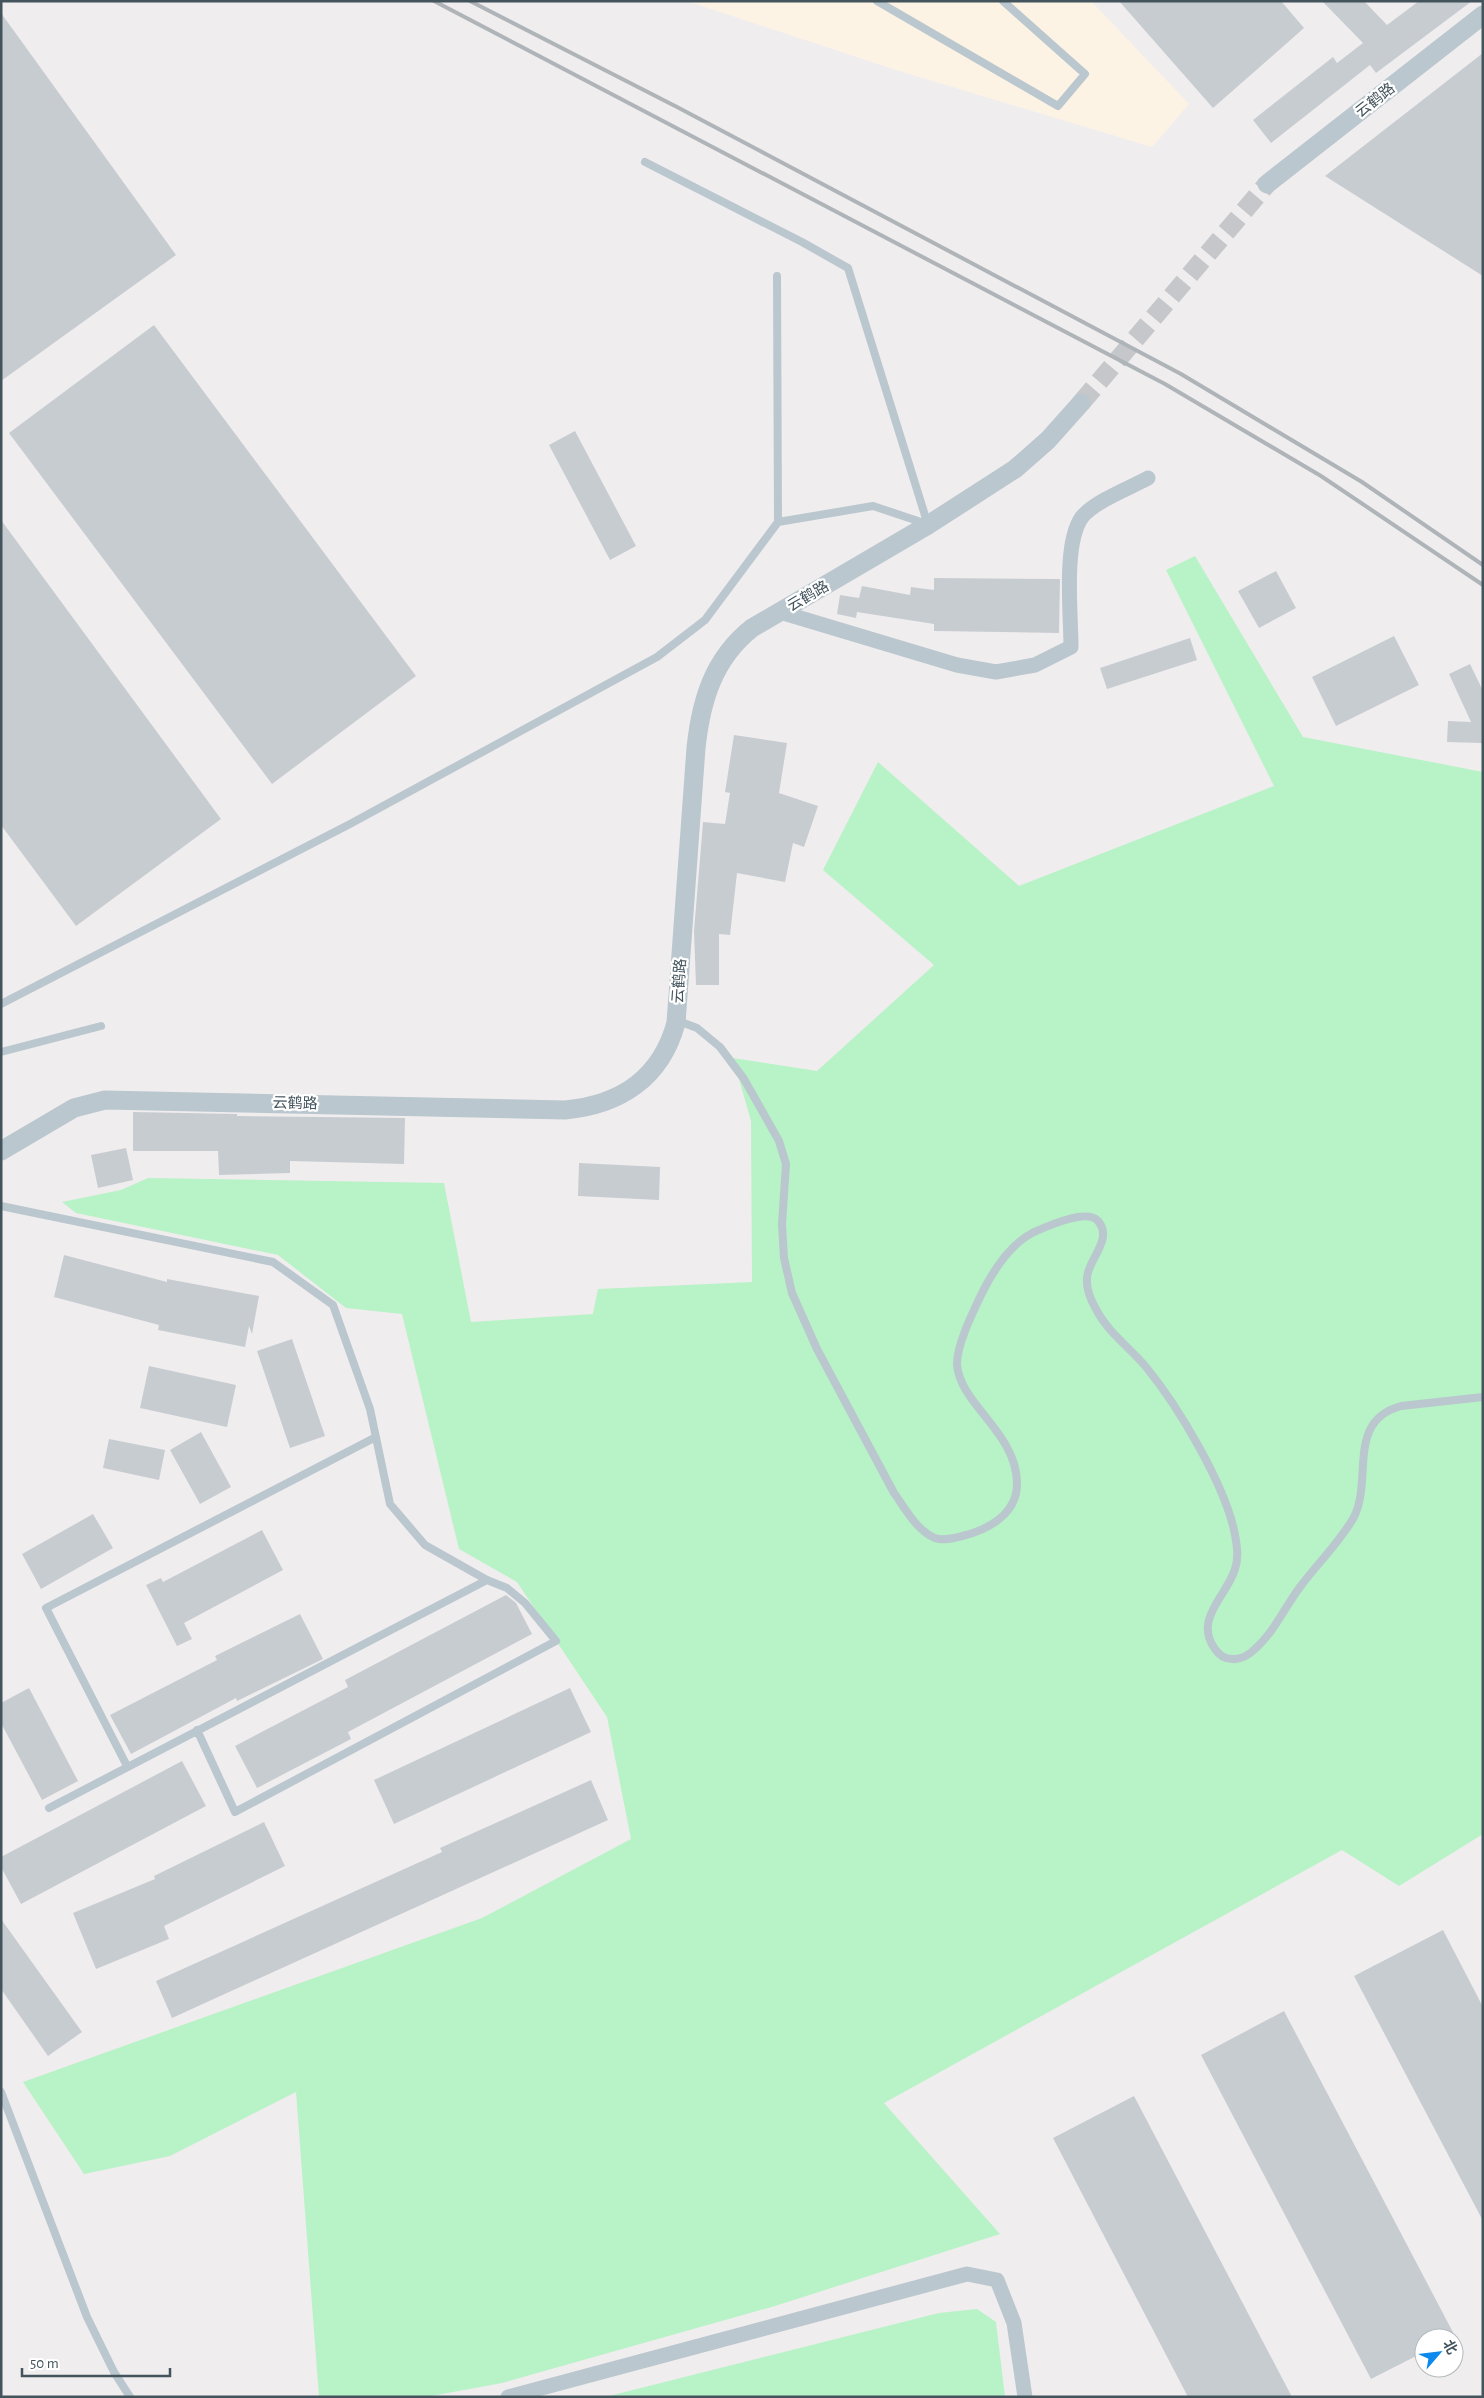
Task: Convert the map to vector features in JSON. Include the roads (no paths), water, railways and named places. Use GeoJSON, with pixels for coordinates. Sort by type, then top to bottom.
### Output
{"type":"FeatureCollection","features":[{"type":"Feature","properties":{"kind":"street","name":"云鹤路"},"geometry":{"type":"LineString","coordinates":[[1267,184],[1483,15]]}},
{"type":"Feature","properties":{"kind":"street","name":"云鹤路"},"geometry":{"type":"LineString","coordinates":[[1,1151],[74,1108],[106,1100],[565,1110],[591,1108],[608,1102],[639,1083],[665,1054],[671,1042],[676,1020],[691,796],[699,722],[708,688],[716,668],[732,647],[752,628],[928,525],[1015,469],[1048,440],[1081,403]]}},
{"type":"Feature","properties":{"kind":"street"},"geometry":{"type":"LineString","coordinates":[[780,612],[957,665],[996,672],[1035,664],[1071,646],[1070,546],[1082,517],[1094,507],[1148,478]]}},
{"type":"Feature","properties":{"kind":"street"},"geometry":{"type":"LineString","coordinates":[[508,2397],[967,2274],[997,2280],[1014,2323],[1025,2397]]}},
{"type":"Feature","properties":{"kind":"lane"},"geometry":{"type":"LineString","coordinates":[[877,1],[1058,106],[1085,74],[1003,1]]}},
{"type":"Feature","properties":{"kind":"lane"},"geometry":{"type":"LineString","coordinates":[[645,162],[802,242],[848,268],[928,525]]}},
{"type":"Feature","properties":{"kind":"lane"},"geometry":{"type":"LineString","coordinates":[[1,1004],[350,824],[657,658],[705,620],[778,522],[777,276]]}},
{"type":"Feature","properties":{"kind":"lane"},"geometry":{"type":"LineString","coordinates":[[778,522],[873,506],[928,525]]}},
{"type":"Feature","properties":{"kind":"lane"},"geometry":{"type":"LineString","coordinates":[[676,1020],[697,1028],[720,1047],[744,1079],[775,1132],[786,1164],[782,1224],[784,1258],[796,1306],[894,1493],[912,1518],[935,1538],[940,1540],[958,1537],[994,1523],[1009,1510],[1016,1492],[1016,1471],[1009,1450],[967,1391],[958,1371],[958,1355],[976,1305],[996,1268],[1018,1243],[1037,1231],[1080,1216],[1095,1219],[1100,1223],[1102,1230],[1100,1247],[1087,1276],[1088,1290],[1094,1307],[1110,1330],[1144,1365],[1170,1400],[1212,1474],[1230,1516],[1237,1544],[1236,1564],[1230,1582],[1211,1612],[1207,1626],[1211,1643],[1224,1657],[1234,1659],[1245,1656],[1262,1642],[1297,1590],[1351,1522],[1359,1500],[1366,1441],[1376,1420],[1389,1410],[1401,1406],[1483,1397]]}},
{"type":"Feature","properties":{"kind":"lane"},"geometry":{"type":"LineString","coordinates":[[1,1052],[101,1026]]}},
{"type":"Feature","properties":{"kind":"lane"},"geometry":{"type":"LineString","coordinates":[[1,1206],[273,1262],[333,1306],[370,1409],[390,1504],[425,1545],[487,1580],[508,1588],[525,1603],[556,1641],[235,1812],[197,1730]]}},
{"type":"Feature","properties":{"kind":"lane"},"geometry":{"type":"LineString","coordinates":[[127,1766],[46,1608],[376,1437]]}},
{"type":"Feature","properties":{"kind":"lane"},"geometry":{"type":"LineString","coordinates":[[49,1808],[487,1580]]}},
{"type":"Feature","properties":{"kind":"lane"},"geometry":{"type":"LineString","coordinates":[[1,2092],[87,2317],[114,2372],[130,2397]]}},
{"type":"Feature","properties":{"kind":"tunnel"},"geometry":{"type":"LineString","coordinates":[[1081,403],[1267,184]]}},
{"type":"Feature","properties":{"kind":"railway"},"geometry":{"type":"LineString","coordinates":[[434,1],[1165,384],[1321,476],[1483,585]]}},
{"type":"Feature","properties":{"kind":"railway"},"geometry":{"type":"LineString","coordinates":[[470,1],[677,107],[1181,374],[1362,482],[1483,565]]}}]}
